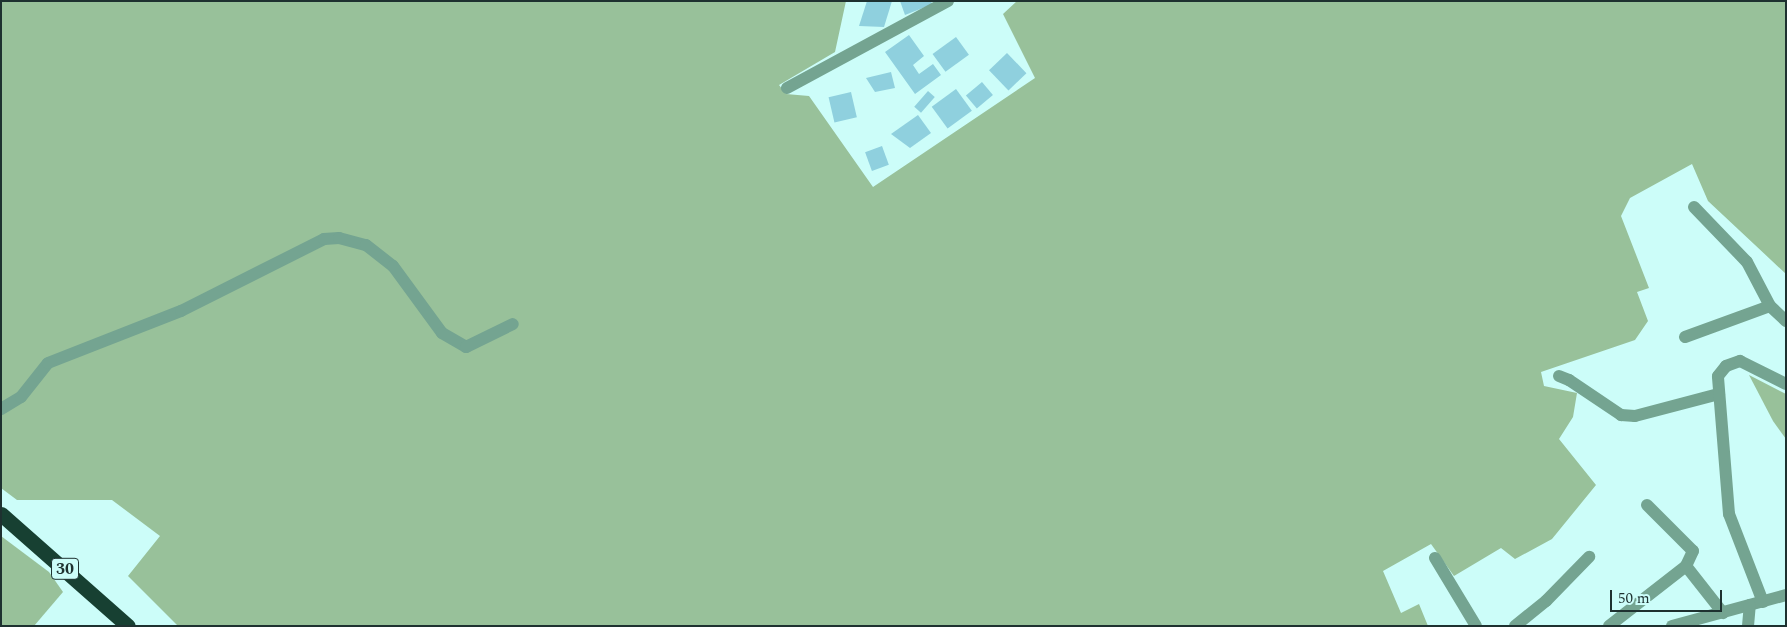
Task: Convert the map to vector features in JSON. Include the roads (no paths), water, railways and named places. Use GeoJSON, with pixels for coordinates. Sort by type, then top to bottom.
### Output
{"type":"FeatureCollection","features":[{"type":"Feature","properties":{"kind":"highway","name":"30"},"geometry":{"type":"LineString","coordinates":[[1,514],[128,626]]}},
{"type":"Feature","properties":{"kind":"street"},"geometry":{"type":"LineString","coordinates":[[787,88],[948,1]]}},
{"type":"Feature","properties":{"kind":"street"},"geometry":{"type":"LineString","coordinates":[[1694,207],[1747,262],[1770,306],[1786,321]]}},
{"type":"Feature","properties":{"kind":"street"},"geometry":{"type":"LineString","coordinates":[[1,409],[21,397],[48,363],[181,311],[324,239],[339,238],[366,245],[407,281],[442,332],[466,347],[513,324]]}},
{"type":"Feature","properties":{"kind":"street"},"geometry":{"type":"LineString","coordinates":[[1685,337],[1770,306]]}},
{"type":"Feature","properties":{"kind":"street"},"geometry":{"type":"LineString","coordinates":[[1763,602],[1729,514],[1718,376],[1726,366],[1740,361],[1786,384]]}},
{"type":"Feature","properties":{"kind":"street"},"geometry":{"type":"LineString","coordinates":[[1559,376],[1569,380],[1621,415],[1634,416],[1719,394]]}},
{"type":"Feature","properties":{"kind":"street"},"geometry":{"type":"LineString","coordinates":[[1609,626],[1686,566],[1693,551],[1647,505]]}},
{"type":"Feature","properties":{"kind":"street"},"geometry":{"type":"LineString","coordinates":[[1515,626],[1546,601],[1590,557]]}},
{"type":"Feature","properties":{"kind":"street"},"geometry":{"type":"LineString","coordinates":[[1435,558],[1476,626]]}},
{"type":"Feature","properties":{"kind":"street"},"geometry":{"type":"LineString","coordinates":[[1686,566],[1723,612]]}},
{"type":"Feature","properties":{"kind":"street"},"geometry":{"type":"LineString","coordinates":[[1672,626],[1786,595]]}},
{"type":"Feature","properties":{"kind":"street"},"geometry":{"type":"LineString","coordinates":[[1748,626],[1750,606]]}}]}
